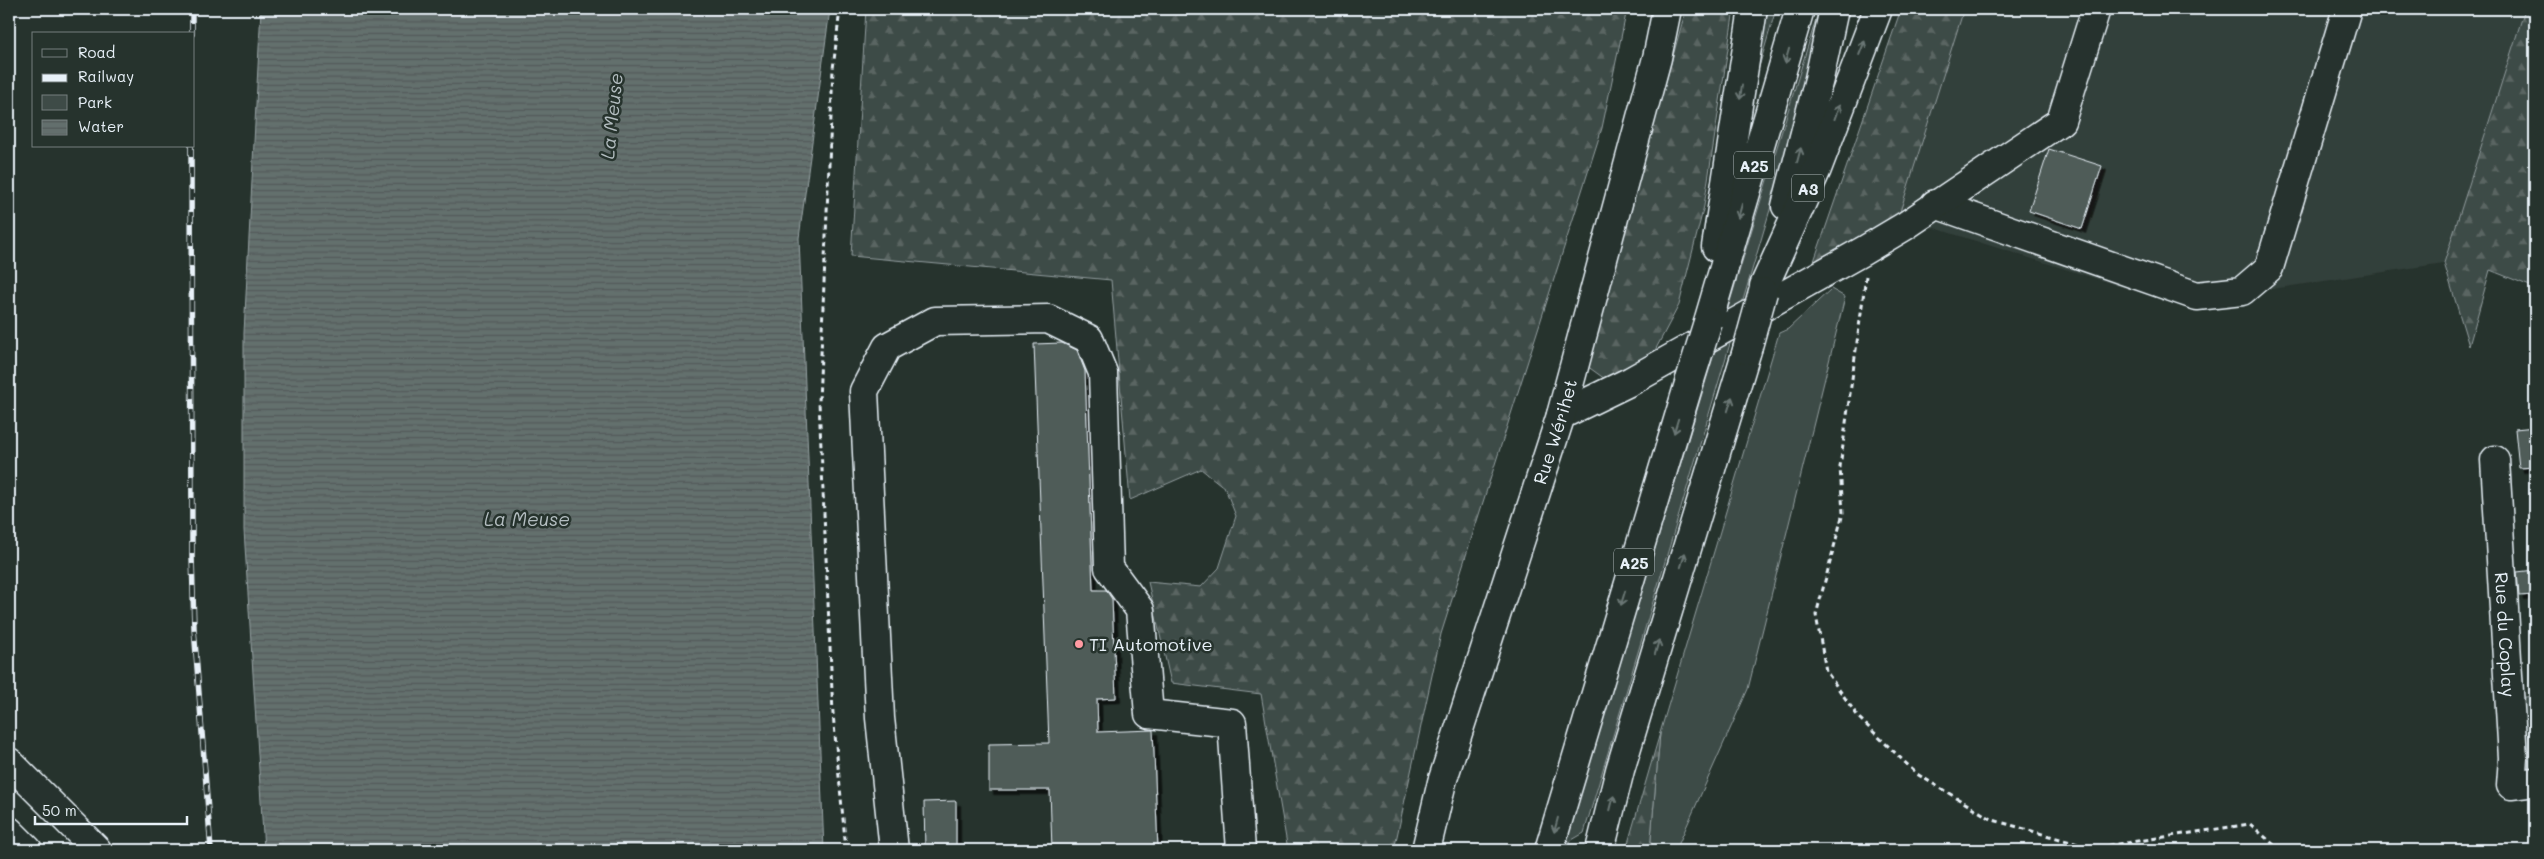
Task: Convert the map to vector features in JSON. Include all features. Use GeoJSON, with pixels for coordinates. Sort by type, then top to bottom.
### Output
{"type":"FeatureCollection","features":[{"type":"Feature","properties":{"kind":"main road","name":"Rue Wérihet"},"geometry":{"type":"LineString","coordinates":[[1426,850],[1442,782],[1561,415],[1657,58],[1667,9]]}},
{"type":"Feature","properties":{"kind":"main road"},"geometry":{"type":"LineString","coordinates":[[1708,322],[1721,203],[1732,152],[1753,9]]}},
{"type":"Feature","properties":{"kind":"main road","name":"A25"},"geometry":{"type":"LineString","coordinates":[[1549,850],[1800,9]]}},
{"type":"Feature","properties":{"kind":"main road","name":"A25"},"geometry":{"type":"LineString","coordinates":[[1600,850],[1628,743],[1764,289],[1819,79],[1834,9]]}},
{"type":"Feature","properties":{"kind":"main road","name":"A3"},"geometry":{"type":"LineString","coordinates":[[1764,289],[1817,170],[1878,9]]}},
{"type":"Feature","properties":{"kind":"main road"},"geometry":{"type":"LineString","coordinates":[[1561,415],[1631,381],[1863,251],[1905,226],[1935,204],[2061,122],[2096,9]]}},
{"type":"Feature","properties":{"kind":"main road"},"geometry":{"type":"LineString","coordinates":[[1935,204],[2197,296],[2242,291],[2269,268],[2347,9]]}},
{"type":"Feature","properties":{"kind":"main road"},"geometry":{"type":"LineString","coordinates":[[894,850],[880,718],[864,391],[887,347],[935,321],[1048,319],[1089,339],[1103,373],[1109,568],[1140,610],[1149,714],[1232,723],[1241,850]]}},
{"type":"Feature","properties":{"kind":"main road","name":"Rue du Coplay"},"geometry":{"type":"LineString","coordinates":[[2495,460],[2513,758],[2511,785],[2535,782]]}},
{"type":"Feature","properties":{"kind":"main road"},"geometry":{"type":"LineString","coordinates":[[9,762],[96,850]]}},
{"type":"Feature","properties":{"kind":"main road"},"geometry":{"type":"LineString","coordinates":[[9,831],[28,850]]}},
{"type":"Feature","properties":{"kind":"path"},"geometry":{"type":"LineString","coordinates":[[840,9],[833,69],[819,402],[832,714],[846,850]]}},
{"type":"Feature","properties":{"kind":"path"},"geometry":{"type":"LineString","coordinates":[[1863,251],[1866,282],[1840,467],[1843,513],[1816,615],[1826,670],[1859,718],[1918,774],[1993,820],[2092,849],[2250,824],[2280,850]]}},
{"type":"Feature","properties":{"kind":"shaded area"},"geometry":{"type":"Polygon","coordinates":[[[1964,9],[2525,9],[2444,263],[2265,290],[2243,303],[2205,308],[2148,295],[1931,227],[1912,234],[1899,215],[1964,9]]]}},
{"type":"Feature","properties":{"kind":"green space"},"geometry":{"type":"Polygon","coordinates":[[[866,9],[1627,9],[1602,128],[1441,634],[1394,850],[1288,850],[1261,694],[1171,683],[1148,582],[1201,587],[1219,568],[1236,516],[1225,488],[1201,469],[1130,500],[1111,280],[851,256],[866,9]]]}},
{"type":"Feature","properties":{"kind":"green space"},"geometry":{"type":"Polygon","coordinates":[[[1686,9],[1734,9],[1704,206],[1679,305],[1651,358],[1605,379],[1587,366],[1686,9]]]}},
{"type":"Feature","properties":{"kind":"green space"},"geometry":{"type":"Polygon","coordinates":[[[1764,9],[1776,9],[1752,91],[1764,9]]]}},
{"type":"Feature","properties":{"kind":"green space"},"geometry":{"type":"Polygon","coordinates":[[[1819,9],[1807,68],[1775,193],[1584,833],[1565,844],[1819,9]]]}},
{"type":"Feature","properties":{"kind":"green space"},"geometry":{"type":"Polygon","coordinates":[[[1901,9],[1964,9],[1899,215],[1812,267],[1901,9]]]}},
{"type":"Feature","properties":{"kind":"green space"},"geometry":{"type":"Polygon","coordinates":[[[2525,9],[2535,9],[2535,288],[2490,270],[2469,346],[2444,263],[2525,9]]]}},
{"type":"Feature","properties":{"kind":"green space"},"geometry":{"type":"Polygon","coordinates":[[[1831,289],[1845,297],[1748,689],[1676,850],[1650,850],[1660,733],[1779,333],[1788,329],[1831,289]]]}},
{"type":"Feature","properties":{"kind":"green space"},"geometry":{"type":"Polygon","coordinates":[[[2535,696],[2535,767],[2522,768],[2525,697],[2535,696]]]}},
{"type":"Feature","properties":{"kind":"green space"},"geometry":{"type":"Polygon","coordinates":[[[1660,733],[1650,850],[1626,850],[1660,733]]]}},
{"type":"Feature","properties":{"kind":"water","name":"La Meuse"},"geometry":{"type":"Polygon","coordinates":[[[261,9],[830,9],[799,238],[824,850],[264,850],[244,530],[244,333],[261,9]]]}},
{"type":"Feature","properties":{"kind":"building"},"geometry":{"type":"Polygon","coordinates":[[[2049,149],[2102,166],[2082,229],[2029,211],[2049,149]]]}},
{"type":"Feature","properties":{"kind":"building","name":"TI Automotive"},"geometry":{"type":"Polygon","coordinates":[[[1062,343],[1077,350],[1085,371],[1093,590],[1106,590],[1112,599],[1116,698],[1097,699],[1098,732],[1153,730],[1158,850],[1052,850],[1050,790],[989,790],[989,744],[1049,743],[1034,344],[1062,343]]]}},
{"type":"Feature","properties":{"kind":"building"},"geometry":{"type":"Polygon","coordinates":[[[2535,427],[2535,467],[2519,468],[2515,429],[2535,427]]]}},
{"type":"Feature","properties":{"kind":"building"},"geometry":{"type":"Polygon","coordinates":[[[2535,570],[2535,591],[2533,591],[2533,595],[2519,596],[2517,572],[2535,570]]]}},
{"type":"Feature","properties":{"kind":"building"},"geometry":{"type":"Polygon","coordinates":[[[956,801],[956,850],[925,850],[924,802],[956,801]]]}},
{"type":"Feature","properties":{"kind":"railway"},"geometry":{"type":"LineString","coordinates":[[192,9],[192,32]]}},
{"type":"Feature","properties":{"kind":"railway"},"geometry":{"type":"LineString","coordinates":[[191,148],[192,556],[194,628],[211,850]]}},
{"type":"Feature","properties":{"kind":"place","name":"TI Automotive"},"geometry":{"type":"Point","coordinates":[1079,644]}}]}
